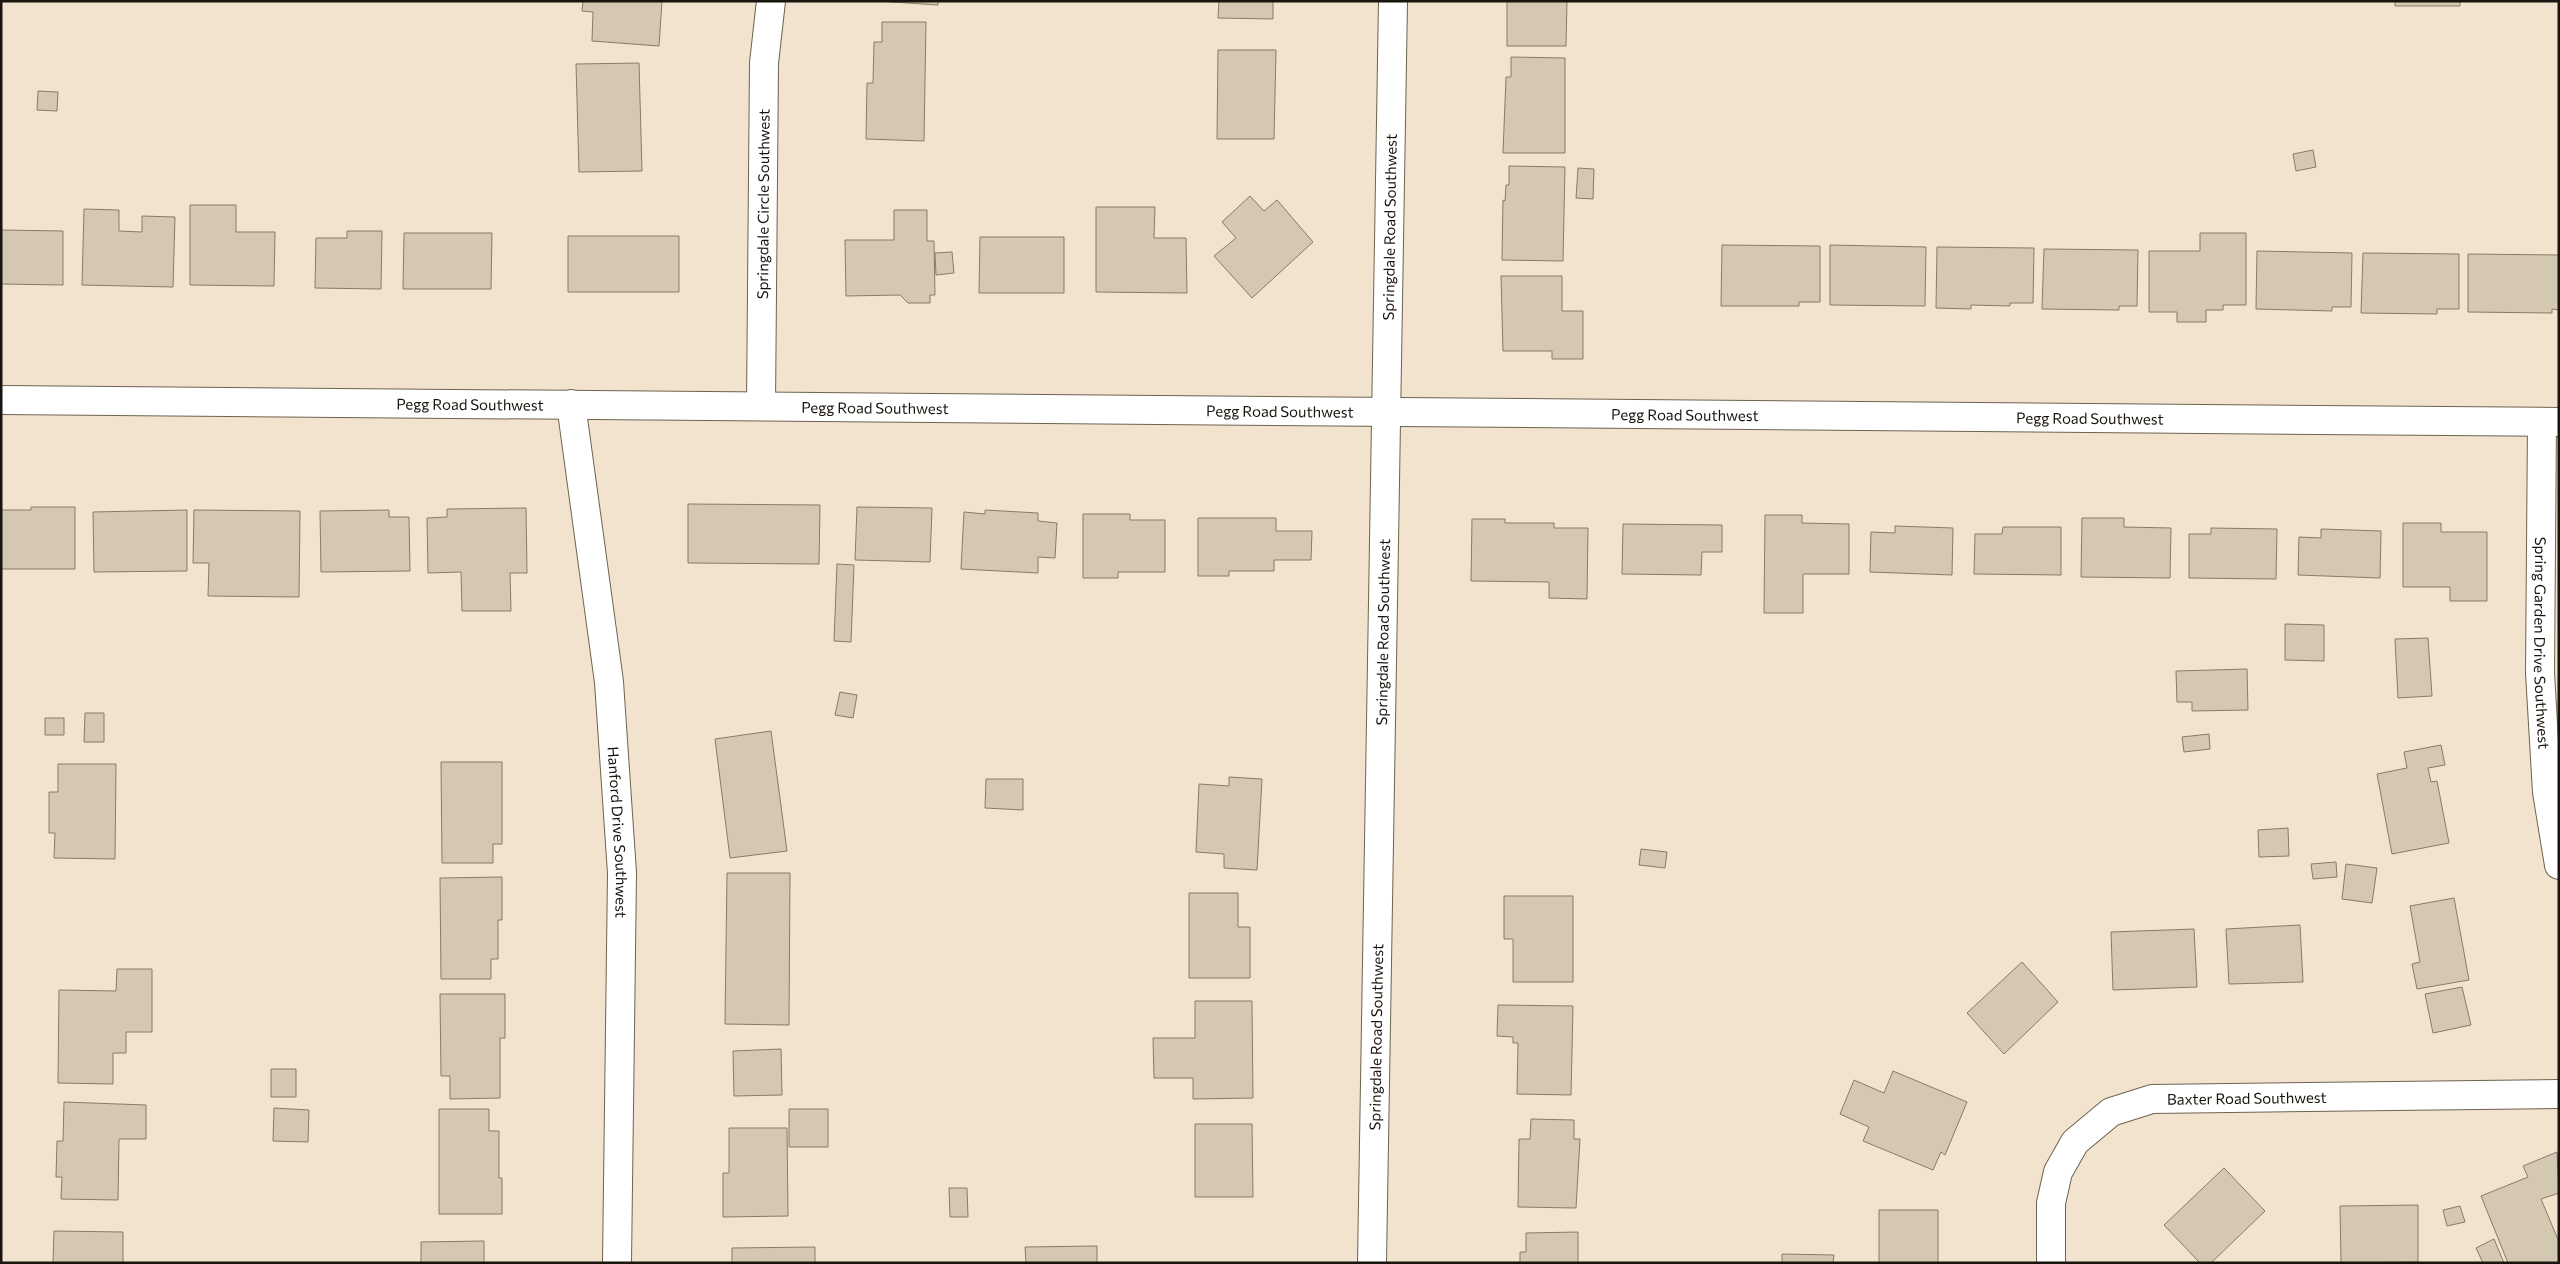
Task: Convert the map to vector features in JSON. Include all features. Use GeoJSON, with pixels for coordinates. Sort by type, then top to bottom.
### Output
{"type":"FeatureCollection","features":[{"type":"Feature","properties":{"kind":"street","name":"Springdale Circle Southwest"},"geometry":{"type":"LineString","coordinates":[[761,406],[764,63],[771,1]]}},
{"type":"Feature","properties":{"kind":"street","name":"Springdale Road Southwest"},"geometry":{"type":"LineString","coordinates":[[1372,1263],[1392,1]]}},
{"type":"Feature","properties":{"kind":"street","name":"Pegg Road Southwest"},"geometry":{"type":"LineString","coordinates":[[1,400],[2551,422]]}},
{"type":"Feature","properties":{"kind":"street","name":"Hanford Drive Southwest"},"geometry":{"type":"LineString","coordinates":[[570,404],[609,682],[622,873],[616,1263]]}},
{"type":"Feature","properties":{"kind":"street","name":"Spring Garden Drive Southwest"},"geometry":{"type":"LineString","coordinates":[[2551,422],[2540,673],[2547,792],[2559,865]]}},
{"type":"Feature","properties":{"kind":"street","name":"Baxter Road Southwest"},"geometry":{"type":"LineString","coordinates":[[2051,1263],[2051,1203],[2058,1172],[2075,1142],[2111,1112],[2152,1098],[2559,1094]]}},
{"type":"Feature","properties":{"kind":"building"},"geometry":{"type":"Polygon","coordinates":[[[583,1],[662,1],[659,46],[592,41],[593,12],[582,11],[583,1]]]}},
{"type":"Feature","properties":{"kind":"building"},"geometry":{"type":"Polygon","coordinates":[[[877,1],[938,1],[938,5],[877,1]]]}},
{"type":"Feature","properties":{"kind":"building"},"geometry":{"type":"Polygon","coordinates":[[[1219,1],[1273,1],[1273,19],[1218,18],[1219,1]]]}},
{"type":"Feature","properties":{"kind":"building"},"geometry":{"type":"Polygon","coordinates":[[[1507,1],[1567,1],[1566,46],[1507,46],[1507,1]]]}},
{"type":"Feature","properties":{"kind":"building"},"geometry":{"type":"Polygon","coordinates":[[[2395,1],[2460,1],[2460,6],[2395,6],[2395,1]]]}},
{"type":"Feature","properties":{"kind":"building"},"geometry":{"type":"Polygon","coordinates":[[[882,22],[926,22],[924,141],[866,139],[867,83],[873,83],[874,42],[882,42],[882,22]]]}},
{"type":"Feature","properties":{"kind":"building"},"geometry":{"type":"Polygon","coordinates":[[[1218,50],[1276,50],[1274,139],[1217,139],[1218,50]]]}},
{"type":"Feature","properties":{"kind":"building"},"geometry":{"type":"Polygon","coordinates":[[[1511,57],[1565,58],[1565,153],[1503,153],[1506,77],[1511,77],[1511,57]]]}},
{"type":"Feature","properties":{"kind":"building"},"geometry":{"type":"Polygon","coordinates":[[[639,63],[642,171],[579,172],[576,64],[639,63]]]}},
{"type":"Feature","properties":{"kind":"building"},"geometry":{"type":"Polygon","coordinates":[[[38,91],[58,92],[57,111],[37,110],[38,91]]]}},
{"type":"Feature","properties":{"kind":"building"},"geometry":{"type":"Polygon","coordinates":[[[2313,150],[2316,167],[2296,171],[2293,154],[2313,150]]]}},
{"type":"Feature","properties":{"kind":"building"},"geometry":{"type":"Polygon","coordinates":[[[1509,166],[1565,167],[1563,261],[1502,260],[1503,200],[1505,201],[1506,185],[1509,185],[1509,166]]]}},
{"type":"Feature","properties":{"kind":"building"},"geometry":{"type":"Polygon","coordinates":[[[1578,168],[1594,169],[1593,199],[1576,198],[1578,168]]]}},
{"type":"Feature","properties":{"kind":"building"},"geometry":{"type":"Polygon","coordinates":[[[1250,196],[1264,211],[1277,200],[1313,242],[1252,298],[1214,256],[1236,238],[1222,222],[1250,196]]]}},
{"type":"Feature","properties":{"kind":"building"},"geometry":{"type":"Polygon","coordinates":[[[190,205],[236,205],[236,232],[275,232],[274,286],[190,285],[190,205]]]}},
{"type":"Feature","properties":{"kind":"building"},"geometry":{"type":"Polygon","coordinates":[[[1096,207],[1155,207],[1154,238],[1186,238],[1187,293],[1096,292],[1096,207]]]}},
{"type":"Feature","properties":{"kind":"building"},"geometry":{"type":"Polygon","coordinates":[[[84,209],[119,210],[119,231],[142,232],[142,216],[175,217],[173,287],[82,285],[84,209]]]}},
{"type":"Feature","properties":{"kind":"building"},"geometry":{"type":"Polygon","coordinates":[[[894,210],[927,210],[927,241],[934,241],[935,295],[930,295],[930,303],[908,303],[900,295],[846,296],[845,240],[894,240],[894,210]]]}},
{"type":"Feature","properties":{"kind":"building"},"geometry":{"type":"Polygon","coordinates":[[[1,230],[63,231],[63,285],[1,284],[1,230]]]}},
{"type":"Feature","properties":{"kind":"building"},"geometry":{"type":"Polygon","coordinates":[[[347,231],[382,231],[381,289],[315,288],[316,238],[347,238],[347,231]]]}},
{"type":"Feature","properties":{"kind":"building"},"geometry":{"type":"Polygon","coordinates":[[[404,233],[492,233],[491,289],[403,289],[404,233]]]}},
{"type":"Feature","properties":{"kind":"building"},"geometry":{"type":"Polygon","coordinates":[[[2200,233],[2246,233],[2246,305],[2223,305],[2223,310],[2206,310],[2206,322],[2177,322],[2177,312],[2149,312],[2149,251],[2200,251],[2200,233]]]}},
{"type":"Feature","properties":{"kind":"building"},"geometry":{"type":"Polygon","coordinates":[[[568,236],[679,236],[679,292],[568,292],[568,236]]]}},
{"type":"Feature","properties":{"kind":"building"},"geometry":{"type":"Polygon","coordinates":[[[980,237],[1064,237],[1064,293],[979,293],[980,237]]]}},
{"type":"Feature","properties":{"kind":"building"},"geometry":{"type":"Polygon","coordinates":[[[1722,245],[1820,246],[1820,302],[1799,302],[1799,306],[1721,306],[1722,245]]]}},
{"type":"Feature","properties":{"kind":"building"},"geometry":{"type":"Polygon","coordinates":[[[1830,245],[1926,247],[1925,306],[1830,305],[1830,245]]]}},
{"type":"Feature","properties":{"kind":"building"},"geometry":{"type":"Polygon","coordinates":[[[1937,247],[2034,248],[2033,303],[2010,303],[2010,306],[1971,305],[1971,309],[1936,308],[1937,247]]]}},
{"type":"Feature","properties":{"kind":"building"},"geometry":{"type":"Polygon","coordinates":[[[2044,249],[2138,250],[2137,306],[2119,306],[2119,310],[2042,309],[2044,249]]]}},
{"type":"Feature","properties":{"kind":"building"},"geometry":{"type":"Polygon","coordinates":[[[2257,251],[2352,253],[2351,307],[2332,307],[2332,311],[2256,309],[2257,251]]]}},
{"type":"Feature","properties":{"kind":"building"},"geometry":{"type":"Polygon","coordinates":[[[952,252],[954,273],[936,275],[935,253],[952,252]]]}},
{"type":"Feature","properties":{"kind":"building"},"geometry":{"type":"Polygon","coordinates":[[[2363,253],[2459,254],[2459,309],[2437,309],[2437,314],[2361,313],[2363,253]]]}},
{"type":"Feature","properties":{"kind":"building"},"geometry":{"type":"Polygon","coordinates":[[[2468,254],[2559,255],[2559,310],[2552,309],[2552,313],[2468,312],[2468,254]]]}},
{"type":"Feature","properties":{"kind":"building"},"geometry":{"type":"Polygon","coordinates":[[[1501,276],[1562,276],[1562,311],[1583,311],[1583,359],[1552,359],[1552,351],[1503,351],[1501,276]]]}},
{"type":"Feature","properties":{"kind":"building"},"geometry":{"type":"Polygon","coordinates":[[[688,504],[820,505],[819,564],[688,563],[688,504]]]}},
{"type":"Feature","properties":{"kind":"building"},"geometry":{"type":"Polygon","coordinates":[[[31,507],[75,507],[75,569],[1,569],[1,510],[31,510],[31,507]]]}},
{"type":"Feature","properties":{"kind":"building"},"geometry":{"type":"Polygon","coordinates":[[[857,507],[932,508],[930,562],[855,560],[857,507]]]}},
{"type":"Feature","properties":{"kind":"building"},"geometry":{"type":"Polygon","coordinates":[[[526,508],[527,573],[510,573],[511,611],[462,611],[461,572],[428,573],[427,518],[447,517],[447,509],[526,508]]]}},
{"type":"Feature","properties":{"kind":"building"},"geometry":{"type":"Polygon","coordinates":[[[187,510],[187,571],[94,572],[93,512],[187,510]]]}},
{"type":"Feature","properties":{"kind":"building"},"geometry":{"type":"Polygon","coordinates":[[[194,510],[300,511],[299,597],[208,596],[209,563],[193,563],[194,510]]]}},
{"type":"Feature","properties":{"kind":"building"},"geometry":{"type":"Polygon","coordinates":[[[389,510],[389,517],[409,517],[410,571],[321,572],[320,511],[389,510]]]}},
{"type":"Feature","properties":{"kind":"building"},"geometry":{"type":"Polygon","coordinates":[[[985,510],[1038,513],[1038,521],[1057,523],[1055,558],[1038,557],[1038,573],[961,569],[964,512],[985,514],[985,510]]]}},
{"type":"Feature","properties":{"kind":"building"},"geometry":{"type":"Polygon","coordinates":[[[1083,514],[1130,514],[1130,520],[1165,520],[1165,572],[1118,572],[1118,578],[1083,578],[1083,514]]]}},
{"type":"Feature","properties":{"kind":"building"},"geometry":{"type":"Polygon","coordinates":[[[1765,515],[1802,515],[1802,523],[1849,524],[1849,574],[1803,574],[1803,613],[1764,613],[1765,515]]]}},
{"type":"Feature","properties":{"kind":"building"},"geometry":{"type":"Polygon","coordinates":[[[1198,518],[1276,518],[1276,531],[1312,531],[1311,560],[1274,560],[1274,571],[1229,571],[1229,576],[1198,576],[1198,518]]]}},
{"type":"Feature","properties":{"kind":"building"},"geometry":{"type":"Polygon","coordinates":[[[2082,518],[2124,518],[2124,527],[2171,528],[2170,578],[2081,577],[2082,518]]]}},
{"type":"Feature","properties":{"kind":"building"},"geometry":{"type":"Polygon","coordinates":[[[1472,519],[1505,519],[1505,523],[1554,523],[1554,528],[1588,528],[1587,599],[1549,598],[1549,582],[1471,581],[1472,519]]]}},
{"type":"Feature","properties":{"kind":"building"},"geometry":{"type":"Polygon","coordinates":[[[2403,523],[2441,523],[2441,532],[2487,532],[2487,601],[2450,601],[2450,587],[2403,587],[2403,523]]]}},
{"type":"Feature","properties":{"kind":"building"},"geometry":{"type":"Polygon","coordinates":[[[1623,524],[1722,525],[1722,552],[1702,552],[1701,575],[1622,574],[1623,524]]]}},
{"type":"Feature","properties":{"kind":"building"},"geometry":{"type":"Polygon","coordinates":[[[1895,526],[1953,528],[1952,575],[1870,572],[1871,532],[1895,533],[1895,526]]]}},
{"type":"Feature","properties":{"kind":"building"},"geometry":{"type":"Polygon","coordinates":[[[2003,527],[2061,527],[2061,575],[1974,574],[1975,534],[2002,534],[2003,527]]]}},
{"type":"Feature","properties":{"kind":"building"},"geometry":{"type":"Polygon","coordinates":[[[2211,528],[2277,529],[2276,579],[2189,578],[2189,534],[2211,534],[2211,528]]]}},
{"type":"Feature","properties":{"kind":"building"},"geometry":{"type":"Polygon","coordinates":[[[2321,529],[2381,531],[2380,578],[2298,575],[2299,537],[2321,538],[2321,529]]]}},
{"type":"Feature","properties":{"kind":"building"},"geometry":{"type":"Polygon","coordinates":[[[837,564],[854,565],[851,642],[834,641],[837,564]]]}},
{"type":"Feature","properties":{"kind":"building"},"geometry":{"type":"Polygon","coordinates":[[[2285,624],[2324,625],[2324,661],[2285,660],[2285,624]]]}},
{"type":"Feature","properties":{"kind":"building"},"geometry":{"type":"Polygon","coordinates":[[[2428,638],[2432,696],[2398,698],[2395,639],[2428,638]]]}},
{"type":"Feature","properties":{"kind":"building"},"geometry":{"type":"Polygon","coordinates":[[[2247,669],[2248,710],[2192,711],[2192,702],[2177,702],[2176,671],[2247,669]]]}},
{"type":"Feature","properties":{"kind":"building"},"geometry":{"type":"Polygon","coordinates":[[[840,692],[857,695],[853,718],[835,715],[840,692]]]}},
{"type":"Feature","properties":{"kind":"building"},"geometry":{"type":"Polygon","coordinates":[[[85,713],[104,713],[104,742],[84,742],[85,713]]]}},
{"type":"Feature","properties":{"kind":"building"},"geometry":{"type":"Polygon","coordinates":[[[45,718],[64,718],[64,735],[45,735],[45,718]]]}},
{"type":"Feature","properties":{"kind":"building"},"geometry":{"type":"Polygon","coordinates":[[[771,731],[787,851],[730,858],[715,739],[771,731]]]}},
{"type":"Feature","properties":{"kind":"building"},"geometry":{"type":"Polygon","coordinates":[[[2209,734],[2210,749],[2184,752],[2182,737],[2209,734]]]}},
{"type":"Feature","properties":{"kind":"building"},"geometry":{"type":"Polygon","coordinates":[[[2441,745],[2445,765],[2428,768],[2431,782],[2437,781],[2449,843],[2392,854],[2377,774],[2407,768],[2404,752],[2441,745]]]}},
{"type":"Feature","properties":{"kind":"building"},"geometry":{"type":"Polygon","coordinates":[[[441,762],[502,762],[502,844],[493,844],[493,863],[442,863],[441,762]]]}},
{"type":"Feature","properties":{"kind":"building"},"geometry":{"type":"Polygon","coordinates":[[[58,764],[116,764],[115,859],[54,858],[55,833],[49,833],[49,792],[58,792],[58,764]]]}},
{"type":"Feature","properties":{"kind":"building"},"geometry":{"type":"Polygon","coordinates":[[[1229,777],[1262,779],[1257,870],[1224,868],[1224,854],[1196,852],[1199,784],[1229,786],[1229,777]]]}},
{"type":"Feature","properties":{"kind":"building"},"geometry":{"type":"Polygon","coordinates":[[[986,779],[1023,779],[1023,810],[985,808],[986,779]]]}},
{"type":"Feature","properties":{"kind":"building"},"geometry":{"type":"Polygon","coordinates":[[[2288,828],[2289,856],[2259,857],[2258,830],[2288,828]]]}},
{"type":"Feature","properties":{"kind":"building"},"geometry":{"type":"Polygon","coordinates":[[[1641,849],[1667,852],[1665,868],[1639,865],[1641,849]]]}},
{"type":"Feature","properties":{"kind":"building"},"geometry":{"type":"Polygon","coordinates":[[[2336,862],[2337,877],[2313,879],[2311,864],[2336,862]]]}},
{"type":"Feature","properties":{"kind":"building"},"geometry":{"type":"Polygon","coordinates":[[[2346,864],[2377,868],[2372,903],[2342,899],[2346,864]]]}},
{"type":"Feature","properties":{"kind":"building"},"geometry":{"type":"Polygon","coordinates":[[[727,873],[790,873],[789,1025],[725,1024],[727,873]]]}},
{"type":"Feature","properties":{"kind":"building"},"geometry":{"type":"Polygon","coordinates":[[[502,877],[502,920],[498,920],[498,959],[491,959],[491,979],[441,979],[440,878],[502,877]]]}},
{"type":"Feature","properties":{"kind":"building"},"geometry":{"type":"Polygon","coordinates":[[[1189,893],[1238,893],[1238,927],[1250,927],[1250,978],[1189,978],[1189,893]]]}},
{"type":"Feature","properties":{"kind":"building"},"geometry":{"type":"Polygon","coordinates":[[[1504,896],[1573,896],[1573,982],[1513,982],[1513,939],[1504,939],[1504,896]]]}},
{"type":"Feature","properties":{"kind":"building"},"geometry":{"type":"Polygon","coordinates":[[[2454,898],[2469,980],[2417,989],[2412,964],[2420,962],[2410,906],[2454,898]]]}},
{"type":"Feature","properties":{"kind":"building"},"geometry":{"type":"Polygon","coordinates":[[[2300,925],[2303,982],[2229,984],[2226,929],[2300,925]]]}},
{"type":"Feature","properties":{"kind":"building"},"geometry":{"type":"Polygon","coordinates":[[[2194,929],[2197,987],[2113,990],[2111,932],[2194,929]]]}},
{"type":"Feature","properties":{"kind":"building"},"geometry":{"type":"Polygon","coordinates":[[[2022,962],[2058,1002],[2004,1054],[1967,1013],[2022,962]]]}},
{"type":"Feature","properties":{"kind":"building"},"geometry":{"type":"Polygon","coordinates":[[[117,969],[152,969],[152,1032],[126,1032],[126,1053],[113,1053],[113,1084],[58,1083],[59,990],[116,991],[117,969]]]}},
{"type":"Feature","properties":{"kind":"building"},"geometry":{"type":"Polygon","coordinates":[[[2462,987],[2471,1025],[2433,1033],[2425,994],[2462,987]]]}},
{"type":"Feature","properties":{"kind":"building"},"geometry":{"type":"Polygon","coordinates":[[[440,994],[505,994],[505,1038],[500,1038],[500,1098],[450,1099],[450,1076],[441,1076],[440,994]]]}},
{"type":"Feature","properties":{"kind":"building"},"geometry":{"type":"Polygon","coordinates":[[[1195,1001],[1252,1001],[1253,1098],[1193,1099],[1193,1078],[1154,1078],[1153,1038],[1195,1038],[1195,1001]]]}},
{"type":"Feature","properties":{"kind":"building"},"geometry":{"type":"Polygon","coordinates":[[[1498,1005],[1573,1006],[1571,1095],[1517,1094],[1518,1043],[1513,1043],[1513,1037],[1497,1036],[1498,1005]]]}},
{"type":"Feature","properties":{"kind":"building"},"geometry":{"type":"Polygon","coordinates":[[[781,1049],[782,1095],[734,1096],[733,1051],[781,1049]]]}},
{"type":"Feature","properties":{"kind":"building"},"geometry":{"type":"Polygon","coordinates":[[[271,1069],[296,1069],[296,1097],[271,1097],[271,1069]]]}},
{"type":"Feature","properties":{"kind":"building"},"geometry":{"type":"Polygon","coordinates":[[[1893,1071],[1967,1102],[1945,1155],[1941,1152],[1933,1170],[1863,1141],[1869,1127],[1840,1114],[1854,1080],[1884,1093],[1893,1071]]]}},
{"type":"Feature","properties":{"kind":"building"},"geometry":{"type":"Polygon","coordinates":[[[64,1102],[146,1105],[146,1139],[119,1139],[118,1200],[61,1199],[62,1177],[56,1177],[57,1141],[63,1141],[64,1102]]]}},
{"type":"Feature","properties":{"kind":"building"},"geometry":{"type":"Polygon","coordinates":[[[274,1108],[309,1110],[308,1142],[273,1141],[274,1108]]]}},
{"type":"Feature","properties":{"kind":"building"},"geometry":{"type":"Polygon","coordinates":[[[439,1109],[489,1109],[489,1131],[499,1131],[499,1178],[502,1178],[502,1214],[439,1214],[439,1109]]]}},
{"type":"Feature","properties":{"kind":"building"},"geometry":{"type":"Polygon","coordinates":[[[789,1109],[828,1109],[828,1147],[789,1147],[789,1109]]]}},
{"type":"Feature","properties":{"kind":"building"},"geometry":{"type":"Polygon","coordinates":[[[1531,1119],[1574,1120],[1574,1139],[1580,1139],[1576,1208],[1518,1207],[1519,1139],[1530,1139],[1531,1119]]]}},
{"type":"Feature","properties":{"kind":"building"},"geometry":{"type":"Polygon","coordinates":[[[1195,1124],[1252,1124],[1253,1197],[1195,1197],[1195,1124]]]}},
{"type":"Feature","properties":{"kind":"building"},"geometry":{"type":"Polygon","coordinates":[[[729,1128],[787,1128],[788,1216],[723,1217],[723,1173],[729,1173],[729,1128]]]}},
{"type":"Feature","properties":{"kind":"building"},"geometry":{"type":"Polygon","coordinates":[[[2557,1152],[2559,1193],[2541,1199],[2559,1242],[2559,1263],[2508,1263],[2481,1196],[2528,1177],[2523,1166],[2557,1152]]]}},
{"type":"Feature","properties":{"kind":"building"},"geometry":{"type":"Polygon","coordinates":[[[2224,1168],[2265,1211],[2211,1263],[2200,1263],[2164,1225],[2224,1168]]]}},
{"type":"Feature","properties":{"kind":"building"},"geometry":{"type":"Polygon","coordinates":[[[949,1188],[967,1188],[968,1217],[950,1217],[949,1188]]]}},
{"type":"Feature","properties":{"kind":"building"},"geometry":{"type":"Polygon","coordinates":[[[2418,1205],[2418,1262],[2341,1263],[2340,1206],[2418,1205]]]}},
{"type":"Feature","properties":{"kind":"building"},"geometry":{"type":"Polygon","coordinates":[[[2460,1206],[2465,1222],[2447,1226],[2443,1210],[2460,1206]]]}},
{"type":"Feature","properties":{"kind":"building"},"geometry":{"type":"Polygon","coordinates":[[[1879,1210],[1938,1210],[1938,1263],[1879,1263],[1879,1210]]]}},
{"type":"Feature","properties":{"kind":"building"},"geometry":{"type":"Polygon","coordinates":[[[54,1231],[123,1232],[123,1263],[53,1263],[54,1231]]]}},
{"type":"Feature","properties":{"kind":"building"},"geometry":{"type":"Polygon","coordinates":[[[1578,1232],[1578,1263],[1520,1263],[1520,1252],[1526,1252],[1526,1233],[1578,1232]]]}},
{"type":"Feature","properties":{"kind":"building"},"geometry":{"type":"Polygon","coordinates":[[[2494,1239],[2504,1263],[2483,1263],[2476,1248],[2494,1239]]]}},
{"type":"Feature","properties":{"kind":"building"},"geometry":{"type":"Polygon","coordinates":[[[484,1241],[484,1263],[421,1263],[421,1242],[484,1241]]]}},
{"type":"Feature","properties":{"kind":"building"},"geometry":{"type":"Polygon","coordinates":[[[1097,1246],[1097,1263],[1026,1263],[1025,1247],[1097,1246]]]}},
{"type":"Feature","properties":{"kind":"building"},"geometry":{"type":"Polygon","coordinates":[[[815,1247],[815,1263],[732,1263],[732,1248],[815,1247]]]}},
{"type":"Feature","properties":{"kind":"building"},"geometry":{"type":"Polygon","coordinates":[[[1782,1254],[1834,1255],[1833,1263],[1782,1263],[1782,1254]]]}}]}
